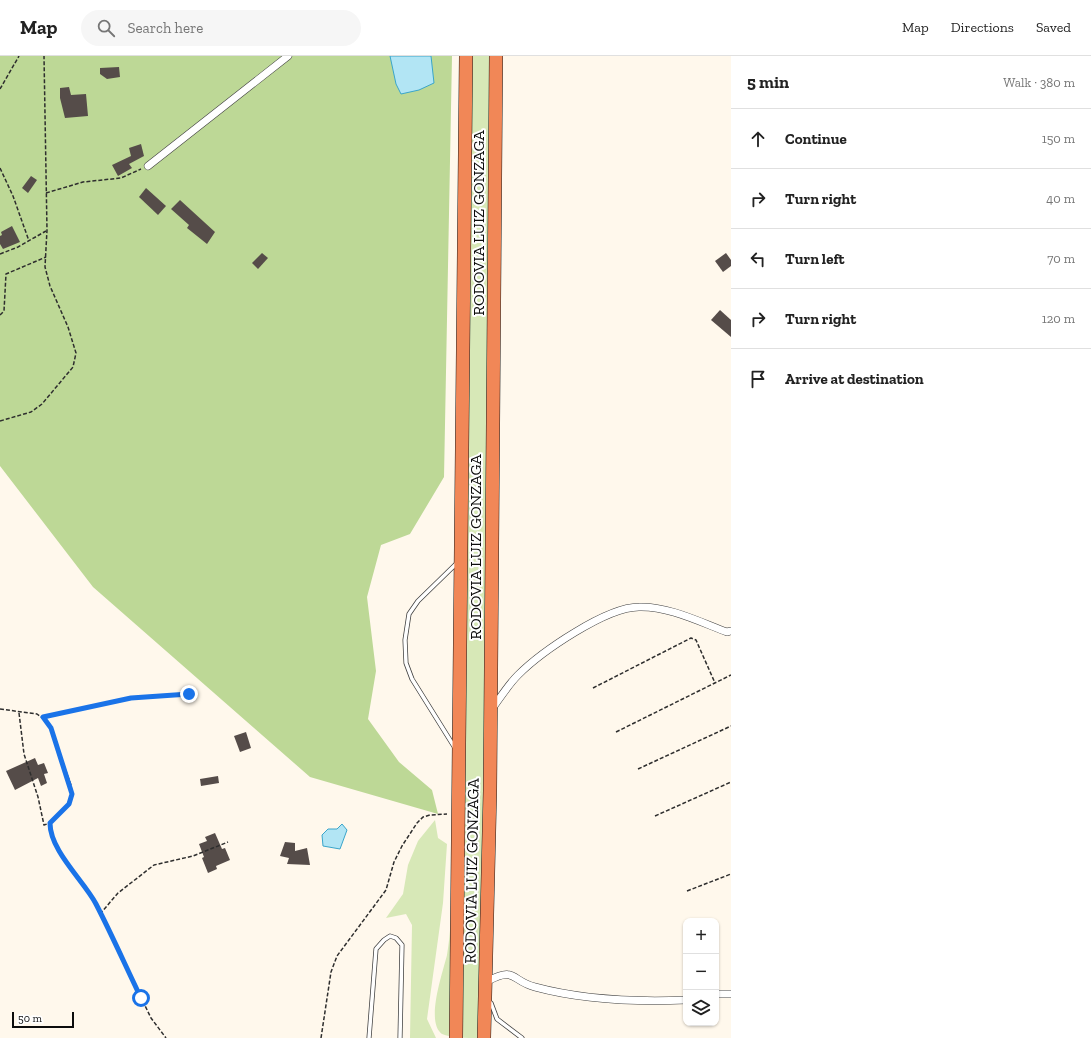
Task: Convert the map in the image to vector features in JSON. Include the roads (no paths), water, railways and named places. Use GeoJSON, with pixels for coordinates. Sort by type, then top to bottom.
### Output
{"type":"FeatureCollection","features":[{"type":"Feature","properties":{"kind":"highway","name":"RODOVIA LUIZ GONZAGA"},"geometry":{"type":"LineString","coordinates":[[456,1038],[466,56]]}},
{"type":"Feature","properties":{"kind":"highway","name":"RODOVIA LUIZ GONZAGA"},"geometry":{"type":"LineString","coordinates":[[484,1038],[491,710],[496,56]]}},
{"type":"Feature","properties":{"kind":"street"},"geometry":{"type":"LineString","coordinates":[[148,166],[288,56]]}},
{"type":"Feature","properties":{"kind":"street"},"geometry":{"type":"LineString","coordinates":[[491,710],[517,676],[543,653],[579,630],[612,614],[638,606],[653,608],[727,632],[731,631]]}},
{"type":"Feature","properties":{"kind":"street"},"geometry":{"type":"LineString","coordinates":[[488,981],[501,974],[513,975],[533,986],[578,996],[654,1002],[683,1000]]}},
{"type":"Feature","properties":{"kind":"street"},"geometry":{"type":"LineString","coordinates":[[719,994],[731,994]]}},
{"type":"Feature","properties":{"kind":"lane"},"geometry":{"type":"LineString","coordinates":[[460,756],[412,679],[406,663],[405,640],[409,614],[418,601],[461,560]]}},
{"type":"Feature","properties":{"kind":"lane"},"geometry":{"type":"LineString","coordinates":[[369,1038],[376,949],[390,936],[396,938],[402,945],[400,1038]]}},
{"type":"Feature","properties":{"kind":"lane"},"geometry":{"type":"LineString","coordinates":[[486,962],[491,1007],[497,1019],[522,1038]]}},
{"type":"Feature","properties":{"kind":"water"},"geometry":{"type":"Polygon","coordinates":[[[390,56],[431,56],[434,83],[419,90],[401,94],[396,84],[390,56]]]}},
{"type":"Feature","properties":{"kind":"water"},"geometry":{"type":"Polygon","coordinates":[[[342,824],[347,830],[340,849],[323,846],[322,835],[328,829],[337,829],[342,824]]]}}]}
